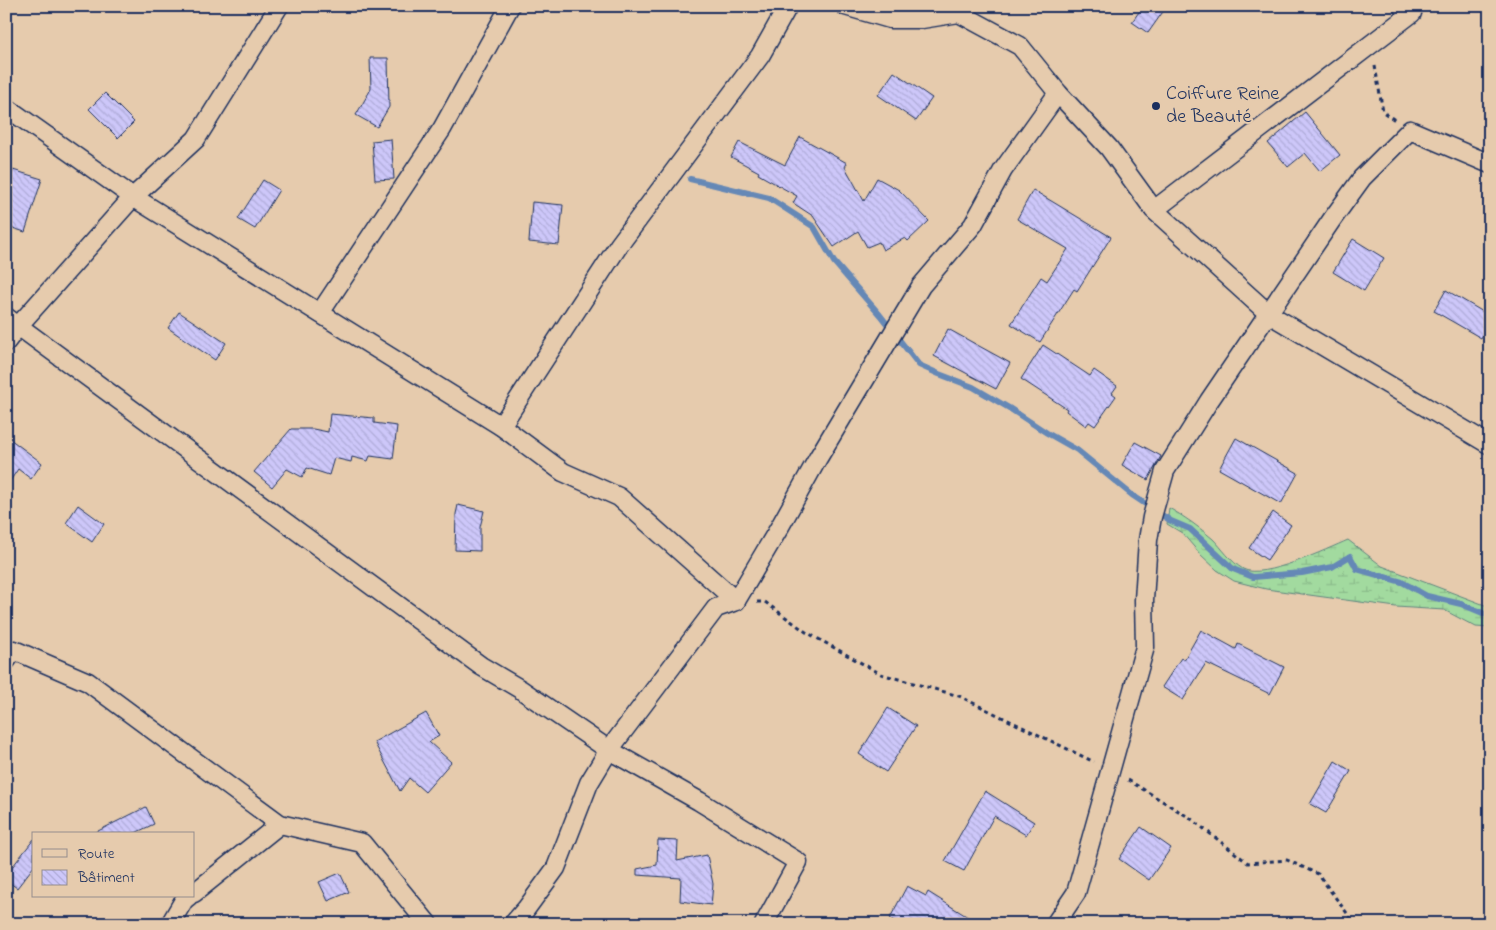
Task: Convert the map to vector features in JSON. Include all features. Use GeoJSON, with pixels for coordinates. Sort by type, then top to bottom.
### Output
{"type":"FeatureCollection","features":[{"type":"Feature","properties":{"kind":"street"},"geometry":{"type":"LineString","coordinates":[[6,342],[13,321],[134,197],[196,139],[279,6]]}},
{"type":"Feature","properties":{"kind":"street"},"geometry":{"type":"LineString","coordinates":[[320,313],[442,129],[510,6]]}},
{"type":"Feature","properties":{"kind":"street"},"geometry":{"type":"LineString","coordinates":[[501,426],[619,245],[760,56],[788,6]]}},
{"type":"Feature","properties":{"kind":"street"},"geometry":{"type":"LineString","coordinates":[[845,6],[890,19],[922,19],[959,13],[1020,46],[1058,92],[1109,148],[1154,210],[1269,314],[1490,445]]}},
{"type":"Feature","properties":{"kind":"street"},"geometry":{"type":"LineString","coordinates":[[1154,210],[1412,13],[1402,6]]}},
{"type":"Feature","properties":{"kind":"street"},"geometry":{"type":"LineString","coordinates":[[512,924],[526,909],[556,868],[590,783],[609,750],[716,608],[736,601],[818,458],[921,286],[973,225],[1003,170],[1058,92]]}},
{"type":"Feature","properties":{"kind":"street"},"geometry":{"type":"LineString","coordinates":[[6,108],[134,197],[501,426],[563,472],[619,497],[736,601]]}},
{"type":"Feature","properties":{"kind":"street"},"geometry":{"type":"LineString","coordinates":[[1055,924],[1076,893],[1145,647],[1144,600],[1148,540],[1165,472],[1209,401],[1362,178],[1410,130],[1490,164]]}},
{"type":"Feature","properties":{"kind":"street"},"geometry":{"type":"LineString","coordinates":[[13,321],[481,666],[520,688],[609,750],[798,862],[764,924]]}},
{"type":"Feature","properties":{"kind":"street"},"geometry":{"type":"LineString","coordinates":[[6,661],[14,650],[88,682],[280,824],[362,843],[428,924]]}},
{"type":"Feature","properties":{"kind":"street"},"geometry":{"type":"LineString","coordinates":[[195,891],[280,824]]}},
{"type":"Feature","properties":{"kind":"street"},"geometry":{"type":"LineString","coordinates":[[170,924],[186,898]]}},
{"type":"Feature","properties":{"kind":"path"},"geometry":{"type":"LineString","coordinates":[[1371,45],[1383,112],[1410,130]]}},
{"type":"Feature","properties":{"kind":"path"},"geometry":{"type":"LineString","coordinates":[[736,601],[765,602],[806,632],[881,674],[959,696],[1110,769],[1190,818],[1248,863],[1287,860],[1318,874],[1352,920],[1362,924]]}},
{"type":"Feature","properties":{"kind":"green space"},"geometry":{"type":"Polygon","coordinates":[[[1169,508],[1213,539],[1238,566],[1252,571],[1279,567],[1295,562],[1348,540],[1382,566],[1490,607],[1490,628],[1476,627],[1444,610],[1396,607],[1266,589],[1234,581],[1217,570],[1182,533],[1167,524],[1169,508]]]}},
{"type":"Feature","properties":{"kind":"building"},"geometry":{"type":"Polygon","coordinates":[[[1143,6],[1167,6],[1148,33],[1132,22],[1143,6]]]}},
{"type":"Feature","properties":{"kind":"building"},"geometry":{"type":"Polygon","coordinates":[[[370,58],[388,58],[389,107],[377,127],[356,115],[371,89],[370,58]]]}},
{"type":"Feature","properties":{"kind":"building"},"geometry":{"type":"Polygon","coordinates":[[[894,72],[932,98],[916,121],[878,95],[894,72]]]}},
{"type":"Feature","properties":{"kind":"building"},"geometry":{"type":"Polygon","coordinates":[[[105,93],[134,122],[118,138],[89,109],[105,93]]]}},
{"type":"Feature","properties":{"kind":"building"},"geometry":{"type":"Polygon","coordinates":[[[1305,112],[1340,155],[1320,171],[1305,153],[1288,167],[1268,143],[1305,112]]]}},
{"type":"Feature","properties":{"kind":"building"},"geometry":{"type":"Polygon","coordinates":[[[800,137],[847,163],[845,167],[864,201],[877,178],[899,190],[929,221],[908,241],[905,238],[883,250],[879,242],[867,247],[858,231],[834,247],[813,216],[793,203],[797,196],[731,157],[739,142],[785,165],[800,137]]]}},
{"type":"Feature","properties":{"kind":"building"},"geometry":{"type":"Polygon","coordinates":[[[391,139],[394,179],[375,180],[372,141],[391,139]]]}},
{"type":"Feature","properties":{"kind":"building"},"geometry":{"type":"Polygon","coordinates":[[[13,170],[42,179],[25,232],[6,226],[6,192],[13,170]]]}},
{"type":"Feature","properties":{"kind":"building"},"geometry":{"type":"Polygon","coordinates":[[[263,180],[279,190],[255,229],[238,219],[263,180]]]}},
{"type":"Feature","properties":{"kind":"building"},"geometry":{"type":"Polygon","coordinates":[[[1033,190],[1111,237],[1077,291],[1074,289],[1040,342],[1011,324],[1041,277],[1047,281],[1068,249],[1017,219],[1033,190]]]}},
{"type":"Feature","properties":{"kind":"building"},"geometry":{"type":"Polygon","coordinates":[[[532,202],[563,205],[559,245],[529,242],[532,202]]]}},
{"type":"Feature","properties":{"kind":"building"},"geometry":{"type":"Polygon","coordinates":[[[1353,239],[1384,258],[1364,291],[1333,272],[1353,239]]]}},
{"type":"Feature","properties":{"kind":"building"},"geometry":{"type":"Polygon","coordinates":[[[1446,290],[1490,316],[1490,323],[1481,338],[1434,311],[1446,290]]]}},
{"type":"Feature","properties":{"kind":"building"},"geometry":{"type":"Polygon","coordinates":[[[179,312],[226,343],[215,360],[168,328],[179,312]]]}},
{"type":"Feature","properties":{"kind":"building"},"geometry":{"type":"Polygon","coordinates":[[[948,329],[1010,363],[996,389],[934,356],[948,329]]]}},
{"type":"Feature","properties":{"kind":"building"},"geometry":{"type":"Polygon","coordinates":[[[1043,345],[1090,376],[1094,370],[1117,386],[1112,393],[1116,396],[1095,426],[1089,422],[1086,426],[1066,411],[1067,409],[1021,379],[1043,345]]]}},
{"type":"Feature","properties":{"kind":"building"},"geometry":{"type":"Polygon","coordinates":[[[330,414],[374,418],[374,423],[397,426],[393,459],[370,456],[368,461],[352,457],[351,462],[334,458],[329,475],[307,468],[302,477],[287,469],[272,487],[254,472],[291,429],[313,429],[328,432],[330,414]]]}},
{"type":"Feature","properties":{"kind":"building"},"geometry":{"type":"Polygon","coordinates":[[[6,436],[42,463],[31,479],[18,469],[6,487],[6,436]]]}},
{"type":"Feature","properties":{"kind":"building"},"geometry":{"type":"Polygon","coordinates":[[[1236,438],[1298,473],[1281,504],[1219,469],[1236,438]]]}},
{"type":"Feature","properties":{"kind":"building"},"geometry":{"type":"Polygon","coordinates":[[[1135,442],[1161,456],[1148,480],[1122,465],[1135,442]]]}},
{"type":"Feature","properties":{"kind":"building"},"geometry":{"type":"Polygon","coordinates":[[[78,505],[104,524],[92,542],[66,523],[78,505]]]}},
{"type":"Feature","properties":{"kind":"building"},"geometry":{"type":"Polygon","coordinates":[[[458,505],[484,511],[480,527],[480,551],[455,550],[458,505]]]}},
{"type":"Feature","properties":{"kind":"building"},"geometry":{"type":"Polygon","coordinates":[[[1273,512],[1291,525],[1267,560],[1249,548],[1273,512]]]}},
{"type":"Feature","properties":{"kind":"building"},"geometry":{"type":"Polygon","coordinates":[[[1201,630],[1236,649],[1238,644],[1284,667],[1270,694],[1206,663],[1183,700],[1162,687],[1181,658],[1184,660],[1201,630]]]}},
{"type":"Feature","properties":{"kind":"building"},"geometry":{"type":"Polygon","coordinates":[[[888,708],[916,726],[886,772],[859,754],[888,708]]]}},
{"type":"Feature","properties":{"kind":"building"},"geometry":{"type":"Polygon","coordinates":[[[426,713],[439,736],[429,742],[451,762],[425,792],[409,778],[400,791],[374,742],[426,713]]]}},
{"type":"Feature","properties":{"kind":"building"},"geometry":{"type":"Polygon","coordinates":[[[1335,761],[1351,771],[1326,813],[1310,804],[1335,761]]]}},
{"type":"Feature","properties":{"kind":"building"},"geometry":{"type":"Polygon","coordinates":[[[985,791],[1034,822],[1026,835],[994,816],[964,871],[945,861],[985,791]]]}},
{"type":"Feature","properties":{"kind":"building"},"geometry":{"type":"Polygon","coordinates":[[[146,807],[154,824],[137,832],[96,832],[146,807]]]}},
{"type":"Feature","properties":{"kind":"building"},"geometry":{"type":"Polygon","coordinates":[[[1141,827],[1171,848],[1149,880],[1119,859],[1141,827]]]}},
{"type":"Feature","properties":{"kind":"building"},"geometry":{"type":"Polygon","coordinates":[[[658,840],[678,841],[677,861],[707,855],[713,884],[711,905],[680,901],[681,878],[637,875],[637,869],[657,865],[658,840]]]}},
{"type":"Feature","properties":{"kind":"building"},"geometry":{"type":"Polygon","coordinates":[[[32,842],[32,869],[17,888],[6,880],[6,875],[32,842]]]}},
{"type":"Feature","properties":{"kind":"building"},"geometry":{"type":"Polygon","coordinates":[[[340,873],[349,892],[328,901],[319,882],[340,873]]]}},
{"type":"Feature","properties":{"kind":"building"},"geometry":{"type":"Polygon","coordinates":[[[907,886],[926,896],[928,892],[979,924],[899,924],[890,918],[907,886]]]}},
{"type":"Feature","properties":{"kind":"waterway"},"geometry":{"type":"LineString","coordinates":[[690,179],[769,198],[814,227],[834,262],[880,315],[919,365],[973,387],[1077,450],[1132,495],[1171,521],[1190,529],[1233,569],[1253,577],[1302,573],[1332,567],[1350,556],[1357,569],[1402,582],[1427,596],[1461,604],[1490,616]]}},
{"type":"Feature","properties":{"kind":"place","name":"Coiffure Reine de Beauté"},"geometry":{"type":"Point","coordinates":[1156,106]}}]}
